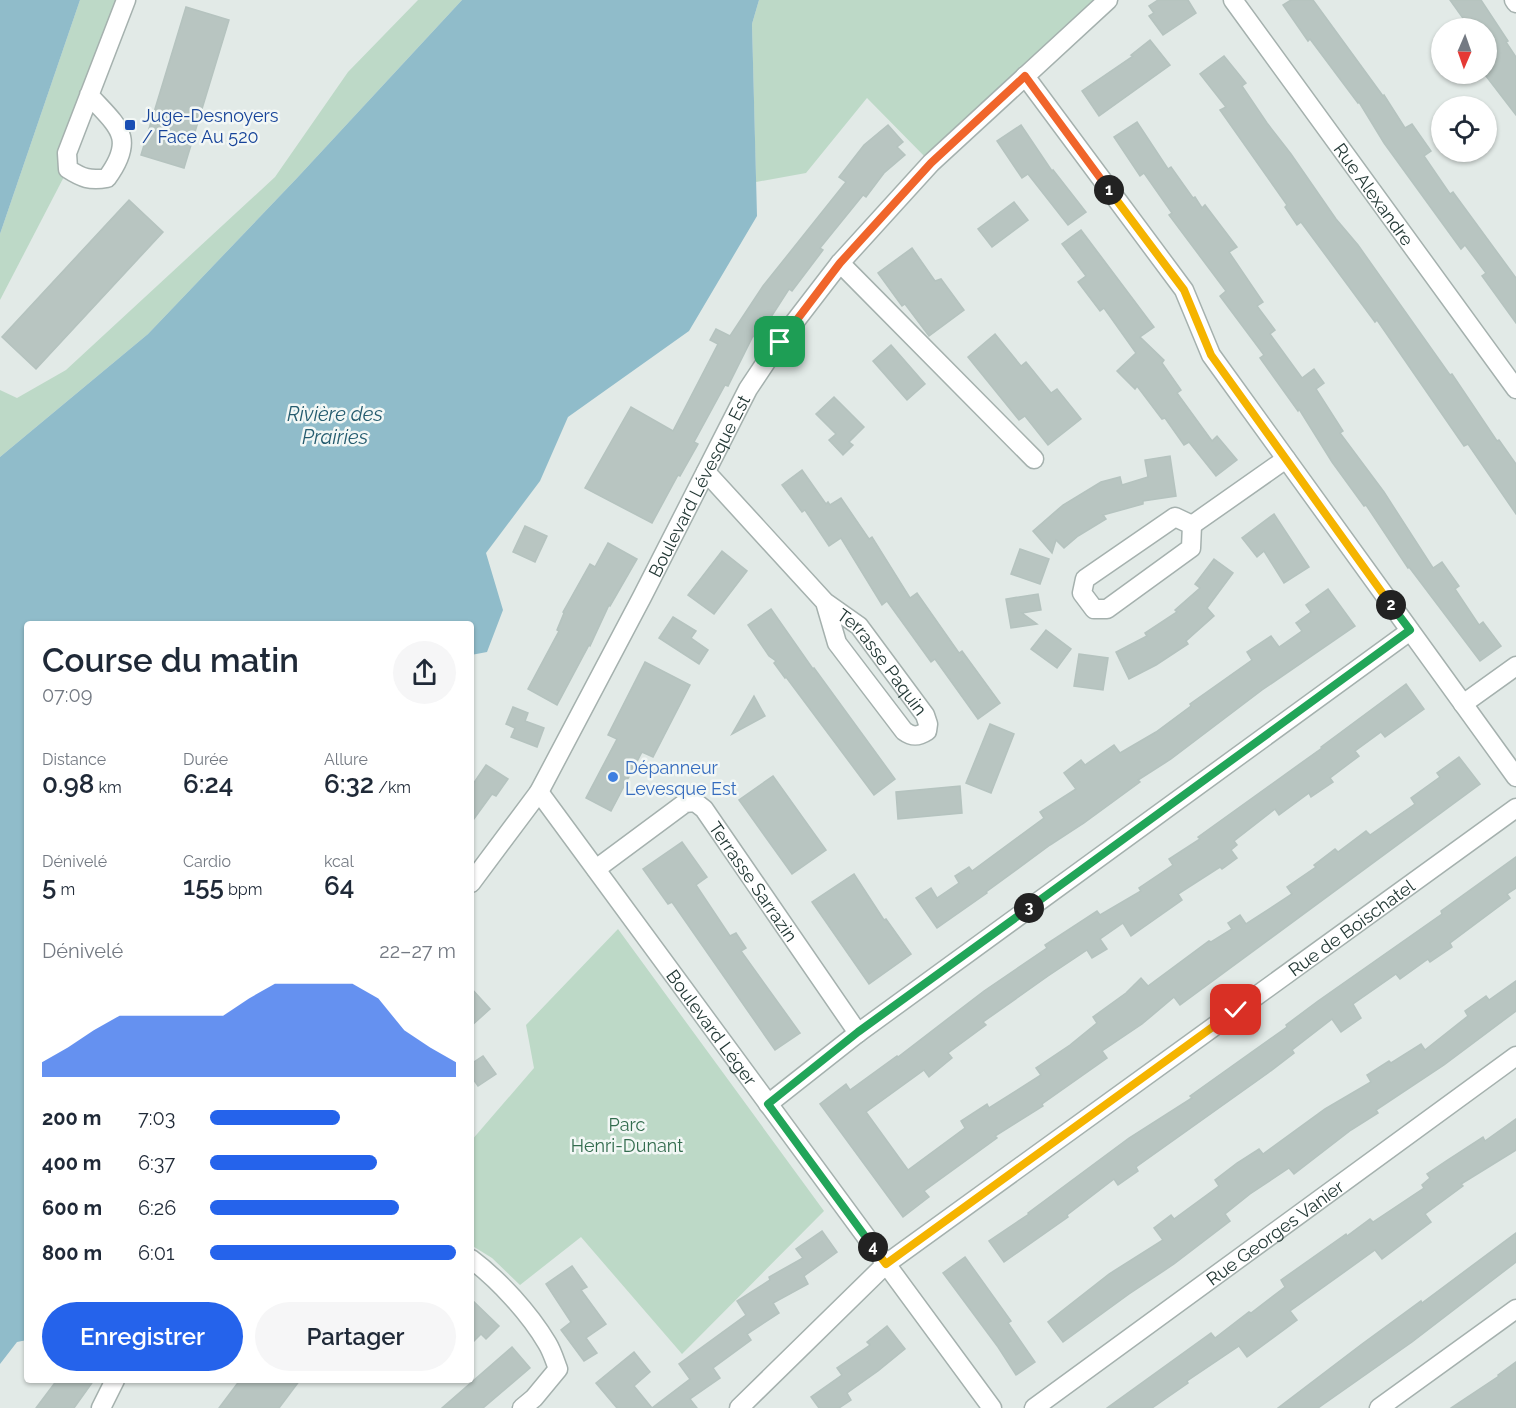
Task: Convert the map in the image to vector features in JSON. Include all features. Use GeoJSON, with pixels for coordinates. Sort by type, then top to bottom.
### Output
{"type":"FeatureCollection","features":[{"type":"Feature","properties":{"kind":"street"},"geometry":{"type":"LineString","coordinates":[[89,95],[126,0]]}},
{"type":"Feature","properties":{"kind":"street","name":"Boulevard Lévesque Est"},"geometry":{"type":"LineString","coordinates":[[474,880],[539,792],[748,389],[780,342],[840,263],[931,163],[1108,0]]}},
{"type":"Feature","properties":{"kind":"street","name":"Rue Alexandre"},"geometry":{"type":"LineString","coordinates":[[1233,0],[1516,389]]}},
{"type":"Feature","properties":{"kind":"street"},"geometry":{"type":"LineString","coordinates":[[1025,76],[1184,290],[1211,355],[1516,777]]}},
{"type":"Feature","properties":{"kind":"street"},"geometry":{"type":"LineString","coordinates":[[840,263],[1034,459]]}},
{"type":"Feature","properties":{"kind":"street"},"geometry":{"type":"LineString","coordinates":[[1192,525],[1286,459]]}},
{"type":"Feature","properties":{"kind":"street","name":"Terrasse Paquin"},"geometry":{"type":"LineString","coordinates":[[706,472],[825,602],[859,626],[925,716],[928,724],[927,731],[920,736],[911,736],[904,731],[837,643],[825,602]]}},
{"type":"Feature","properties":{"kind":"street"},"geometry":{"type":"LineString","coordinates":[[1175,517],[1192,525],[1191,548],[1107,609],[1094,609],[1082,593],[1085,579],[1175,517]]}},
{"type":"Feature","properties":{"kind":"street"},"geometry":{"type":"LineString","coordinates":[[768,1104],[858,1032],[1410,630]]}},
{"type":"Feature","properties":{"kind":"street"},"geometry":{"type":"LineString","coordinates":[[1463,704],[1516,666]]}},
{"type":"Feature","properties":{"kind":"street","name":"Boulevard Léger"},"geometry":{"type":"LineString","coordinates":[[539,792],[992,1408]]}},
{"type":"Feature","properties":{"kind":"street","name":"Terrasse Sarrazin"},"geometry":{"type":"LineString","coordinates":[[596,869],[685,803],[695,802],[705,809],[858,1032]]}},
{"type":"Feature","properties":{"kind":"street","name":"Rue de Boischatel"},"geometry":{"type":"LineString","coordinates":[[739,1408],[886,1264],[1516,808]]}},
{"type":"Feature","properties":{"kind":"street","name":"Rue Georges Vanier"},"geometry":{"type":"LineString","coordinates":[[1034,1408],[1516,1056]]}},
{"type":"Feature","properties":{"kind":"street"},"geometry":{"type":"LineString","coordinates":[[474,1261],[490,1273],[509,1294],[547,1343],[558,1369],[534,1398],[522,1408]]}},
{"type":"Feature","properties":{"kind":"street"},"geometry":{"type":"LineString","coordinates":[[1379,1408],[1516,1308]]}},
{"type":"Feature","properties":{"kind":"street"},"geometry":{"type":"LineString","coordinates":[[101,1408],[114,1383]]}},
{"type":"Feature","properties":{"kind":"green space"},"geometry":{"type":"Polygon","coordinates":[[[80,0],[126,0],[68,169],[0,300],[0,234],[80,0]]]}},
{"type":"Feature","properties":{"kind":"green space"},"geometry":{"type":"Polygon","coordinates":[[[418,0],[462,0],[148,334],[0,457],[0,390],[17,398],[66,370],[275,177],[348,72],[418,0]]]}},
{"type":"Feature","properties":{"kind":"green space"},"geometry":{"type":"Polygon","coordinates":[[[759,0],[1108,0],[931,163],[867,98],[806,173],[756,182],[752,24],[759,0]]]}},
{"type":"Feature","properties":{"kind":"green space","name":"Parc Henri-Dunant"},"geometry":{"type":"Polygon","coordinates":[[[618,929],[824,1211],[682,1354],[581,1237],[520,1285],[492,1258],[474,1247],[474,1138],[534,1068],[526,1025],[618,929]]]}},
{"type":"Feature","properties":{"kind":"water"},"geometry":{"type":"Polygon","coordinates":[[[0,0],[80,0],[0,234],[0,0]]]}},
{"type":"Feature","properties":{"kind":"water","name":"Rivière des Prairies"},"geometry":{"type":"Polygon","coordinates":[[[462,0],[759,0],[752,24],[757,216],[689,331],[568,417],[540,481],[486,553],[503,610],[487,652],[474,654],[474,621],[24,621],[24,1341],[17,1342],[0,1364],[0,457],[148,334],[462,0]]]}},
{"type":"Feature","properties":{"kind":"building"},"geometry":{"type":"Polygon","coordinates":[[[1158,0],[1188,0],[1196,13],[1163,35],[1149,16],[1154,13],[1149,6],[1158,0]]]}},
{"type":"Feature","properties":{"kind":"building"},"geometry":{"type":"Polygon","coordinates":[[[1291,0],[1313,0],[1384,95],[1405,128],[1412,124],[1431,151],[1424,156],[1450,194],[1453,192],[1516,278],[1516,323],[1482,276],[1486,273],[1465,245],[1461,249],[1384,143],[1359,102],[1310,39],[1308,41],[1283,5],[1291,0]]]}},
{"type":"Feature","properties":{"kind":"building"},"geometry":{"type":"Polygon","coordinates":[[[1450,0],[1481,0],[1493,18],[1463,18],[1450,0]]]}},
{"type":"Feature","properties":{"kind":"building"},"geometry":{"type":"Polygon","coordinates":[[[186,7],[229,20],[184,168],[141,155],[186,7]]]}},
{"type":"Feature","properties":{"kind":"building"},"geometry":{"type":"Polygon","coordinates":[[[1497,24],[1516,57],[1516,115],[1492,84],[1497,84],[1497,24]]]}},
{"type":"Feature","properties":{"kind":"building"},"geometry":{"type":"Polygon","coordinates":[[[1150,40],[1170,65],[1099,116],[1082,91],[1133,56],[1131,55],[1150,40]]]}},
{"type":"Feature","properties":{"kind":"building"},"geometry":{"type":"Polygon","coordinates":[[[1224,56],[1246,83],[1242,86],[1267,123],[1516,464],[1516,514],[1468,444],[1464,446],[1377,320],[1375,322],[1301,222],[1297,225],[1285,207],[1287,205],[1220,110],[1226,107],[1200,74],[1224,56]]]}},
{"type":"Feature","properties":{"kind":"building"},"geometry":{"type":"Polygon","coordinates":[[[1137,122],[1168,169],[1171,167],[1202,208],[1205,205],[1237,247],[1229,252],[1263,302],[1257,306],[1275,330],[1270,334],[1302,378],[1314,369],[1324,383],[1316,389],[1343,431],[1340,433],[1384,492],[1433,568],[1442,562],[1459,586],[1455,589],[1479,625],[1483,622],[1501,646],[1480,661],[1408,568],[1366,505],[1364,506],[1332,462],[1299,409],[1298,411],[1260,358],[1264,355],[1220,296],[1226,291],[1169,215],[1172,213],[1144,173],[1140,176],[1114,137],[1137,122]]]}},
{"type":"Feature","properties":{"kind":"building"},"geometry":{"type":"Polygon","coordinates":[[[888,125],[903,142],[897,147],[905,155],[884,173],[866,197],[863,195],[820,248],[823,250],[792,291],[789,289],[757,339],[753,336],[728,386],[725,385],[694,442],[698,444],[652,523],[585,488],[631,407],[673,431],[718,344],[710,340],[716,329],[730,336],[763,286],[846,182],[839,177],[864,145],[888,125]]]}},
{"type":"Feature","properties":{"kind":"building"},"geometry":{"type":"Polygon","coordinates":[[[1021,125],[1052,171],[1086,212],[1068,225],[1028,174],[1022,178],[997,141],[1021,125]]]}},
{"type":"Feature","properties":{"kind":"building"},"geometry":{"type":"Polygon","coordinates":[[[129,200],[163,232],[36,369],[2,337],[129,200]]]}},
{"type":"Feature","properties":{"kind":"building"},"geometry":{"type":"Polygon","coordinates":[[[1014,202],[1028,220],[992,247],[978,229],[1014,202]]]}},
{"type":"Feature","properties":{"kind":"building"},"geometry":{"type":"Polygon","coordinates":[[[1081,230],[1154,327],[1140,337],[1164,360],[1162,363],[1181,390],[1177,393],[1212,441],[1217,436],[1237,460],[1216,476],[1189,442],[1184,445],[1165,418],[1162,419],[1137,386],[1135,389],[1117,371],[1136,353],[1104,308],[1100,311],[1078,282],[1086,276],[1062,244],[1081,230]]]}},
{"type":"Feature","properties":{"kind":"building"},"geometry":{"type":"Polygon","coordinates":[[[912,248],[935,281],[941,279],[964,310],[929,336],[905,304],[902,306],[878,273],[912,248]]]}},
{"type":"Feature","properties":{"kind":"building"},"geometry":{"type":"Polygon","coordinates":[[[995,334],[1021,366],[1026,362],[1051,393],[1057,389],[1081,419],[1048,445],[1025,416],[1019,420],[968,357],[995,334]]]}},
{"type":"Feature","properties":{"kind":"building"},"geometry":{"type":"Polygon","coordinates":[[[891,345],[925,384],[907,400],[873,361],[891,345]]]}},
{"type":"Feature","properties":{"kind":"building"},"geometry":{"type":"Polygon","coordinates":[[[834,397],[864,427],[849,442],[853,445],[843,455],[829,440],[836,434],[816,414],[834,397]]]}},
{"type":"Feature","properties":{"kind":"building"},"geometry":{"type":"Polygon","coordinates":[[[1170,456],[1176,496],[1143,501],[1143,504],[1103,515],[1106,519],[1078,536],[1064,548],[1056,540],[1052,553],[1033,531],[1063,505],[1101,482],[1120,477],[1122,485],[1148,477],[1145,460],[1170,456]]]}},
{"type":"Feature","properties":{"kind":"building"},"geometry":{"type":"Polygon","coordinates":[[[802,470],[826,504],[828,502],[830,505],[841,498],[869,539],[872,537],[910,598],[917,593],[959,653],[962,651],[1000,703],[978,719],[935,659],[931,662],[887,601],[882,605],[841,538],[829,546],[805,510],[802,512],[782,485],[802,470]]]}},
{"type":"Feature","properties":{"kind":"building"},"geometry":{"type":"Polygon","coordinates":[[[1274,514],[1309,567],[1284,583],[1264,551],[1257,557],[1242,538],[1274,514]]]}},
{"type":"Feature","properties":{"kind":"building"},"geometry":{"type":"Polygon","coordinates":[[[525,526],[547,536],[535,562],[513,552],[525,526]]]}},
{"type":"Feature","properties":{"kind":"building"},"geometry":{"type":"Polygon","coordinates":[[[608,543],[637,559],[609,605],[590,646],[557,705],[528,689],[559,631],[557,630],[563,612],[590,564],[595,567],[608,543]]]}},
{"type":"Feature","properties":{"kind":"building"},"geometry":{"type":"Polygon","coordinates":[[[1020,549],[1049,559],[1040,584],[1011,574],[1020,549]]]}},
{"type":"Feature","properties":{"kind":"building"},"geometry":{"type":"Polygon","coordinates":[[[722,551],[747,571],[714,614],[688,595],[722,551]]]}},
{"type":"Feature","properties":{"kind":"building"},"geometry":{"type":"Polygon","coordinates":[[[1214,559],[1233,573],[1207,608],[1214,616],[1186,641],[1188,644],[1129,679],[1116,652],[1147,636],[1145,633],[1177,612],[1175,610],[1200,588],[1195,584],[1214,559]]]}},
{"type":"Feature","properties":{"kind":"building"},"geometry":{"type":"Polygon","coordinates":[[[1328,589],[1355,626],[1262,690],[1171,759],[1138,780],[1140,782],[937,928],[916,898],[931,888],[937,898],[959,883],[955,876],[969,867],[972,871],[1044,818],[1040,812],[1076,789],[1064,773],[1081,760],[1085,765],[1114,745],[1120,753],[1156,732],[1191,706],[1190,704],[1252,660],[1247,652],[1271,636],[1279,647],[1302,631],[1296,623],[1311,612],[1306,605],[1328,589]]]}},
{"type":"Feature","properties":{"kind":"building"},"geometry":{"type":"Polygon","coordinates":[[[1038,594],[1041,610],[1022,613],[1037,624],[1011,628],[1006,599],[1038,594]]]}},
{"type":"Feature","properties":{"kind":"building"},"geometry":{"type":"Polygon","coordinates":[[[771,609],[895,779],[874,795],[785,678],[774,663],[776,661],[769,656],[748,625],[771,609]]]}},
{"type":"Feature","properties":{"kind":"building"},"geometry":{"type":"Polygon","coordinates":[[[673,617],[696,631],[691,638],[708,650],[699,664],[659,638],[673,617]]]}},
{"type":"Feature","properties":{"kind":"building"},"geometry":{"type":"Polygon","coordinates":[[[1046,630],[1071,649],[1057,668],[1031,649],[1046,630]]]}},
{"type":"Feature","properties":{"kind":"building"},"geometry":{"type":"Polygon","coordinates":[[[1079,654],[1108,658],[1103,690],[1074,686],[1079,654]]]}},
{"type":"Feature","properties":{"kind":"building"},"geometry":{"type":"Polygon","coordinates":[[[645,662],[690,685],[653,757],[642,752],[611,811],[586,798],[617,739],[608,735],[645,662]]]}},
{"type":"Feature","properties":{"kind":"building"},"geometry":{"type":"Polygon","coordinates":[[[1406,684],[1424,709],[1385,737],[1381,732],[1355,751],[1359,756],[1330,778],[1333,782],[1311,797],[1309,793],[1279,815],[1275,809],[1234,841],[1237,845],[1231,850],[1237,858],[1178,894],[1182,900],[1131,936],[1123,923],[1100,939],[1107,949],[1092,958],[1087,950],[1048,976],[983,1022],[986,1025],[948,1053],[952,1058],[929,1077],[924,1070],[866,1112],[908,1170],[965,1128],[961,1121],[987,1104],[989,1108],[1041,1075],[1036,1068],[1097,1023],[1093,1017],[1126,993],[1141,978],[1148,986],[1209,941],[1211,942],[1232,929],[1228,923],[1240,915],[1246,924],[1292,894],[1287,887],[1316,867],[1314,865],[1335,849],[1338,852],[1366,831],[1370,835],[1415,804],[1411,798],[1440,777],[1437,773],[1459,757],[1480,784],[1180,1005],[1174,997],[1142,1024],[1102,1051],[1107,1058],[1042,1104],[1043,1106],[995,1136],[997,1138],[924,1191],[929,1197],[903,1217],[820,1104],[846,1084],[850,1090],[898,1057],[984,991],[1047,948],[1045,945],[1097,911],[1100,915],[1141,891],[1139,888],[1173,865],[1169,859],[1200,839],[1198,837],[1406,684]]]}},
{"type":"Feature","properties":{"kind":"building"},"geometry":{"type":"Polygon","coordinates":[[[754,696],[765,716],[732,734],[754,696]]]}},
{"type":"Feature","properties":{"kind":"building"},"geometry":{"type":"Polygon","coordinates":[[[513,707],[528,713],[525,721],[544,728],[537,747],[511,737],[515,728],[506,724],[513,707]]]}},
{"type":"Feature","properties":{"kind":"building"},"geometry":{"type":"Polygon","coordinates":[[[990,724],[1014,734],[991,793],[966,783],[990,724]]]}},
{"type":"Feature","properties":{"kind":"building"},"geometry":{"type":"Polygon","coordinates":[[[486,765],[508,779],[496,796],[492,794],[474,819],[474,783],[486,765]]]}},
{"type":"Feature","properties":{"kind":"building"},"geometry":{"type":"Polygon","coordinates":[[[773,776],[826,850],[792,874],[739,800],[773,776]]]}},
{"type":"Feature","properties":{"kind":"building"},"geometry":{"type":"Polygon","coordinates":[[[960,786],[962,813],[898,819],[896,792],[960,786]]]}},
{"type":"Feature","properties":{"kind":"building"},"geometry":{"type":"Polygon","coordinates":[[[682,842],[707,877],[696,885],[730,936],[736,933],[746,948],[741,951],[800,1033],[775,1050],[672,902],[668,904],[643,869],[682,842]]]}},
{"type":"Feature","properties":{"kind":"building"},"geometry":{"type":"Polygon","coordinates":[[[1516,857],[1516,888],[1507,894],[1510,898],[1450,943],[1452,947],[1430,962],[1428,959],[1400,979],[1396,974],[1353,1004],[1361,1018],[1341,1032],[1332,1019],[1292,1050],[1294,1053],[1268,1073],[1136,1167],[1138,1171],[1118,1185],[1114,1179],[1067,1215],[1068,1217],[1004,1262],[989,1241],[1029,1214],[1129,1138],[1192,1098],[1190,1096],[1287,1027],[1286,1025],[1318,1001],[1442,914],[1441,911],[1516,857]]]}},
{"type":"Feature","properties":{"kind":"building"},"geometry":{"type":"Polygon","coordinates":[[[854,874],[884,920],[886,919],[911,954],[869,984],[812,902],[854,874]]]}},
{"type":"Feature","properties":{"kind":"building"},"geometry":{"type":"Polygon","coordinates":[[[1516,981],[1516,1011],[1444,1065],[1376,1110],[1378,1113],[1351,1130],[1294,1174],[1289,1168],[1250,1194],[1225,1214],[1230,1221],[1174,1264],[1063,1342],[1048,1322],[1109,1274],[1163,1240],[1154,1228],[1171,1215],[1174,1219],[1219,1186],[1215,1180],[1237,1163],[1259,1149],[1263,1154],[1325,1109],[1371,1082],[1367,1075],[1389,1061],[1391,1063],[1421,1044],[1425,1050],[1468,1016],[1465,1011],[1486,996],[1489,1000],[1516,981]]]}},
{"type":"Feature","properties":{"kind":"building"},"geometry":{"type":"Polygon","coordinates":[[[474,991],[490,1009],[474,1023],[474,991]]]}},
{"type":"Feature","properties":{"kind":"building"},"geometry":{"type":"Polygon","coordinates":[[[483,1056],[496,1074],[478,1086],[474,1080],[474,1062],[483,1056]]]}},
{"type":"Feature","properties":{"kind":"building"},"geometry":{"type":"Polygon","coordinates":[[[1516,1119],[1516,1150],[1461,1184],[1463,1186],[1425,1214],[1431,1222],[1382,1259],[1375,1250],[1290,1311],[1297,1320],[1247,1357],[1239,1346],[1152,1408],[1107,1408],[1211,1333],[1215,1338],[1249,1312],[1251,1313],[1285,1287],[1281,1280],[1346,1234],[1347,1236],[1370,1219],[1373,1222],[1424,1188],[1422,1185],[1430,1178],[1427,1174],[1483,1137],[1485,1141],[1516,1119]]]}},
{"type":"Feature","properties":{"kind":"building"},"geometry":{"type":"Polygon","coordinates":[[[822,1231],[837,1252],[804,1276],[808,1284],[773,1303],[779,1313],[747,1334],[751,1340],[713,1368],[720,1378],[690,1399],[697,1408],[652,1408],[690,1379],[679,1364],[746,1315],[737,1301],[770,1280],[769,1277],[803,1258],[796,1249],[822,1231]]]}},
{"type":"Feature","properties":{"kind":"building"},"geometry":{"type":"Polygon","coordinates":[[[1516,1233],[1516,1262],[1412,1342],[1318,1408],[1278,1408],[1362,1344],[1421,1301],[1422,1303],[1516,1233]]]}},
{"type":"Feature","properties":{"kind":"building"},"geometry":{"type":"Polygon","coordinates":[[[965,1257],[1011,1321],[1008,1323],[1035,1362],[1016,1375],[943,1273],[965,1257]]]}},
{"type":"Feature","properties":{"kind":"building"},"geometry":{"type":"Polygon","coordinates":[[[572,1266],[587,1287],[581,1290],[606,1324],[586,1338],[597,1353],[584,1361],[561,1330],[571,1322],[546,1284],[572,1266]]]}},
{"type":"Feature","properties":{"kind":"building"},"geometry":{"type":"Polygon","coordinates":[[[474,1302],[499,1326],[486,1339],[481,1334],[474,1341],[474,1302]]]}},
{"type":"Feature","properties":{"kind":"building"},"geometry":{"type":"Polygon","coordinates":[[[887,1326],[905,1349],[847,1393],[851,1400],[839,1408],[819,1408],[811,1397],[842,1375],[837,1368],[870,1345],[867,1342],[887,1326]]]}},
{"type":"Feature","properties":{"kind":"building"},"geometry":{"type":"Polygon","coordinates":[[[512,1347],[530,1368],[483,1408],[442,1408],[471,1383],[474,1383],[474,1380],[512,1347]]]}},
{"type":"Feature","properties":{"kind":"building"},"geometry":{"type":"Polygon","coordinates":[[[634,1352],[650,1372],[634,1386],[652,1408],[617,1408],[596,1383],[634,1352]]]}},
{"type":"Feature","properties":{"kind":"building"},"geometry":{"type":"Polygon","coordinates":[[[1516,1362],[1516,1408],[1451,1408],[1499,1376],[1516,1362]]]}},
{"type":"Feature","properties":{"kind":"building"},"geometry":{"type":"Polygon","coordinates":[[[55,1383],[92,1383],[74,1408],[36,1408],[55,1383]]]}},
{"type":"Feature","properties":{"kind":"building"},"geometry":{"type":"Polygon","coordinates":[[[238,1383],[298,1383],[279,1408],[219,1408],[238,1383]]]}},
{"type":"Feature","properties":{"kind":"place","name":"Juge-Desnoyers / Face Au 520"},"geometry":{"type":"Point","coordinates":[130,125]}},
{"type":"Feature","properties":{"kind":"place","name":"Dépanneur Levesque Est"},"geometry":{"type":"Point","coordinates":[613,777]}},
{"type":"Feature","properties":{"kind":"route"},"geometry":{"type":"LineString","coordinates":[[780,342],[840,263],[931,163],[1025,76],[1184,290],[1211,355],[1410,630],[858,1032],[768,1104],[886,1264],[1236,1010]]}}]}
